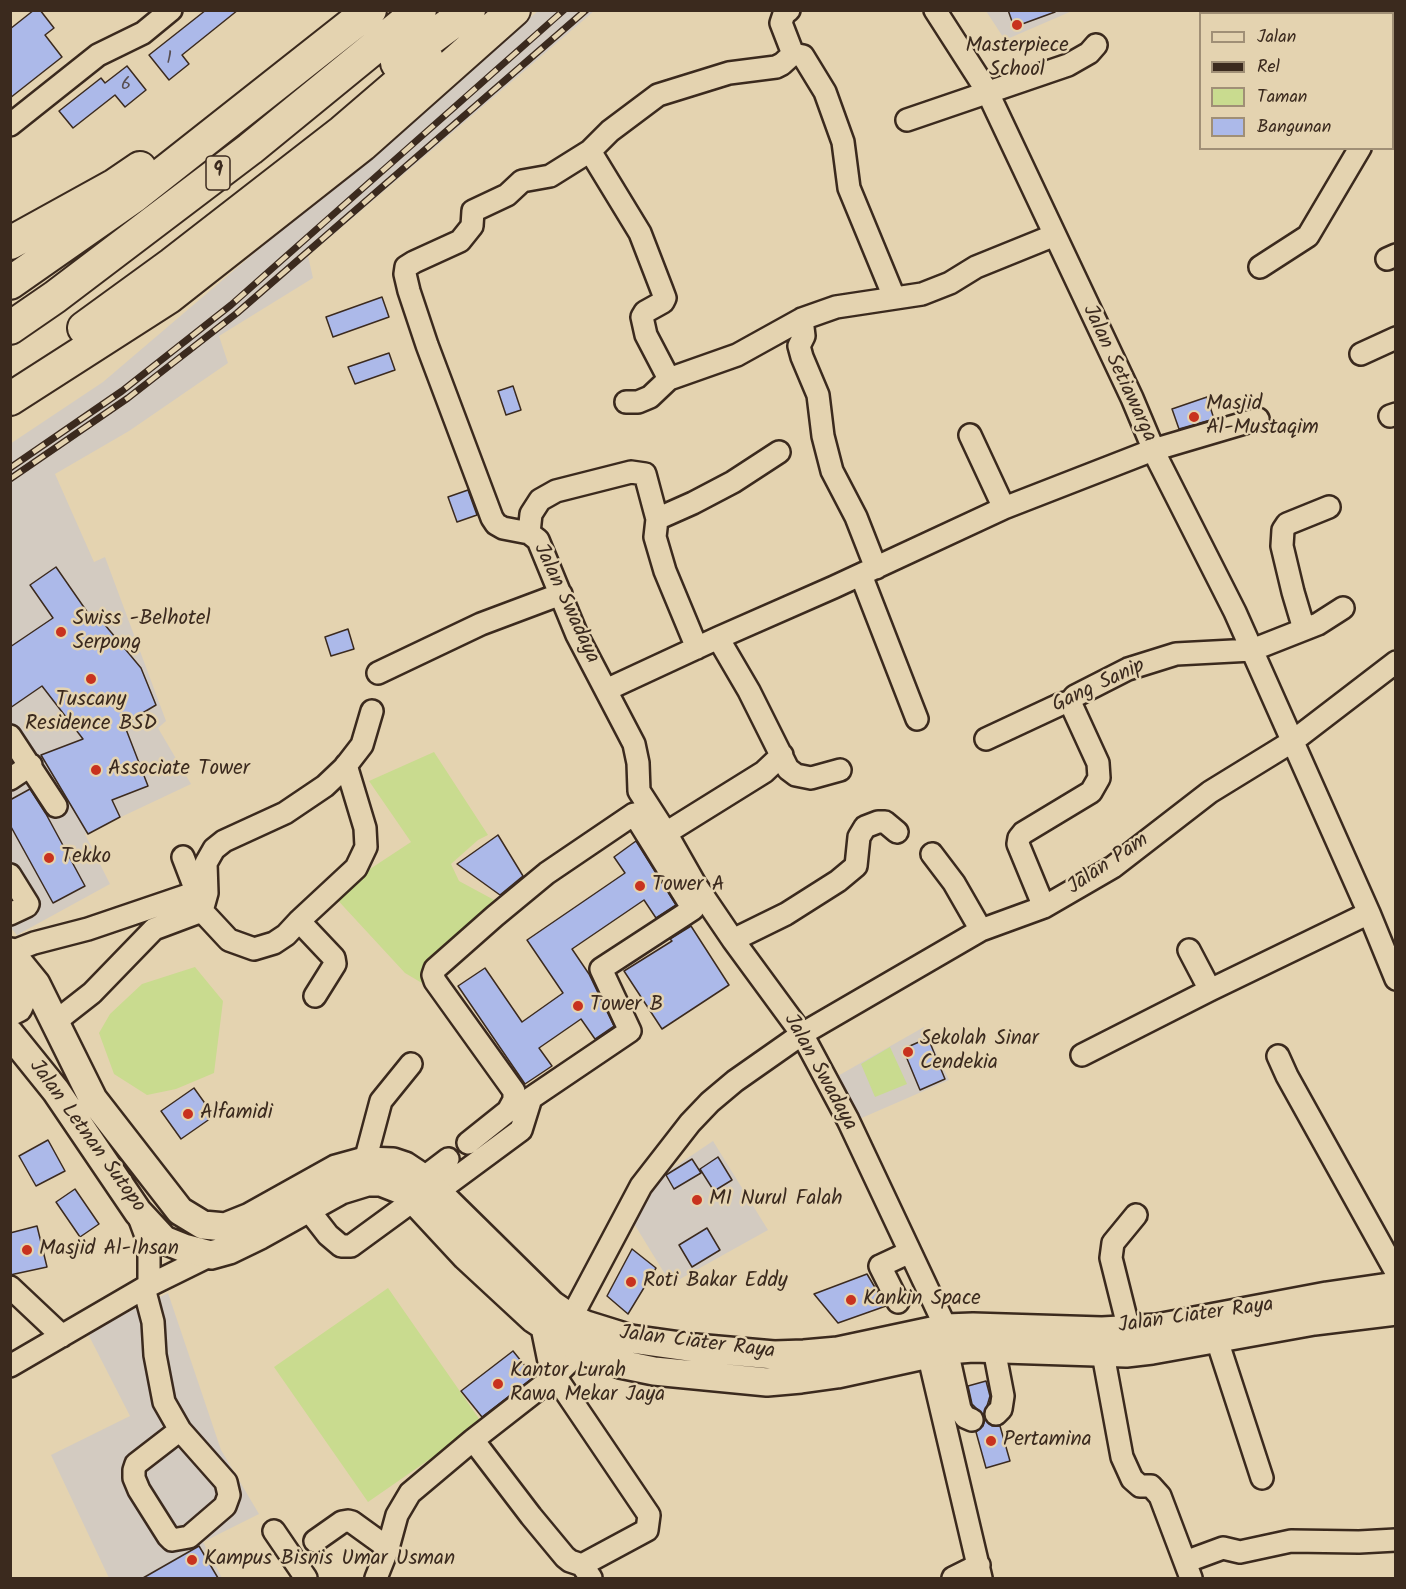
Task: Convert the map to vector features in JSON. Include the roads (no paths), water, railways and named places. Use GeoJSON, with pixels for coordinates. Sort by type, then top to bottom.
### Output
{"type":"FeatureCollection","features":[{"type":"Feature","properties":{"kind":"highway","name":"9"},"geometry":{"type":"LineString","coordinates":[[10,283],[134,197],[370,10]]}},
{"type":"Feature","properties":{"kind":"highway","name":"9"},"geometry":{"type":"LineString","coordinates":[[10,328],[55,297],[250,149],[420,10]]}},
{"type":"Feature","properties":{"kind":"highway"},"geometry":{"type":"LineString","coordinates":[[55,297],[326,115],[469,10]]}},
{"type":"Feature","properties":{"kind":"highway"},"geometry":{"type":"LineString","coordinates":[[10,381],[171,264],[342,132],[482,10]]}},
{"type":"Feature","properties":{"kind":"highway"},"geometry":{"type":"LineString","coordinates":[[10,399],[169,297],[362,145],[514,10]]}},
{"type":"Feature","properties":{"kind":"highway"},"geometry":{"type":"LineString","coordinates":[[10,243],[115,184],[341,34]]}},
{"type":"Feature","properties":{"kind":"main road"},"geometry":{"type":"LineString","coordinates":[[10,1012],[18,1008],[24,995],[11,958]]}},
{"type":"Feature","properties":{"kind":"main road","name":"Jalan Letnan Sutopo"},"geometry":{"type":"LineString","coordinates":[[11,958],[36,984],[93,1099]]}},
{"type":"Feature","properties":{"kind":"main road","name":"Jalan Letnan Sutopo"},"geometry":{"type":"LineString","coordinates":[[10,1034],[56,1091],[138,1212],[164,1240],[211,1256]]}},
{"type":"Feature","properties":{"kind":"main road","name":"Jalan Ciater Raya"},"geometry":{"type":"LineString","coordinates":[[93,1099],[180,1211],[203,1225],[225,1227],[242,1220],[336,1169],[365,1161],[393,1162],[405,1166],[425,1190],[466,1256],[524,1312],[581,1350],[621,1364],[654,1371],[767,1382],[837,1374],[960,1342],[1103,1353],[1152,1350],[1345,1316],[1395,1311]]}},
{"type":"Feature","properties":{"kind":"main road","name":"Jalan Ciater Raya"},"geometry":{"type":"LineString","coordinates":[[211,1256],[243,1243],[341,1190],[367,1182],[381,1182],[425,1190],[536,1290],[571,1318],[605,1332],[631,1339],[695,1348],[774,1355],[1157,1328],[1327,1296],[1395,1286]]}},
{"type":"Feature","properties":{"kind":"main road"},"geometry":{"type":"LineString","coordinates":[[545,1327],[555,1376]]}},
{"type":"Feature","properties":{"kind":"street"},"geometry":{"type":"LineString","coordinates":[[10,125],[98,55],[143,33],[171,10]]}},
{"type":"Feature","properties":{"kind":"street"},"geometry":{"type":"LineString","coordinates":[[789,10],[784,14],[781,23],[792,54],[802,56],[825,92],[843,142],[849,188],[894,297]]}},
{"type":"Feature","properties":{"kind":"street","name":"Jalan Setiawarga"},"geometry":{"type":"LineString","coordinates":[[935,10],[987,91],[1131,398],[1153,450],[1252,650],[1369,913],[1395,979]]}},
{"type":"Feature","properties":{"kind":"street"},"geometry":{"type":"LineString","coordinates":[[907,120],[1068,65],[1089,53],[1096,45]]}},
{"type":"Feature","properties":{"kind":"street","name":"Jalan Swadaya"},"geometry":{"type":"LineString","coordinates":[[792,54],[776,67],[729,73],[658,95],[610,131],[590,151],[550,176],[522,181],[507,195],[473,211],[472,226],[460,241],[406,267],[409,291],[492,518],[503,528],[529,533],[538,540],[577,635],[634,744],[639,763],[637,779],[639,791],[695,884],[802,1034],[848,1120],[910,1252],[960,1342]]}},
{"type":"Feature","properties":{"kind":"street"},"geometry":{"type":"LineString","coordinates":[[1260,267],[1308,236],[1358,150]]}},
{"type":"Feature","properties":{"kind":"street"},"geometry":{"type":"LineString","coordinates":[[590,151],[640,232],[662,290],[663,302],[645,312],[642,317],[646,335],[669,379]]}},
{"type":"Feature","properties":{"kind":"street"},"geometry":{"type":"LineString","coordinates":[[626,402],[639,402],[650,397],[669,379],[737,355],[802,319],[836,307],[921,294],[950,284],[976,267],[1054,235]]}},
{"type":"Feature","properties":{"kind":"street"},"geometry":{"type":"LineString","coordinates":[[802,319],[804,336],[799,346],[818,395],[832,471],[856,517],[869,571],[917,718]]}},
{"type":"Feature","properties":{"kind":"street"},"geometry":{"type":"LineString","coordinates":[[1360,354],[1395,338]]}},
{"type":"Feature","properties":{"kind":"street"},"geometry":{"type":"LineString","coordinates":[[606,690],[1004,508],[1153,450],[1258,419]]}},
{"type":"Feature","properties":{"kind":"street"},"geometry":{"type":"LineString","coordinates":[[970,435],[1004,508]]}},
{"type":"Feature","properties":{"kind":"street"},"geometry":{"type":"LineString","coordinates":[[657,519],[733,482],[779,452]]}},
{"type":"Feature","properties":{"kind":"street"},"geometry":{"type":"LineString","coordinates":[[529,533],[531,514],[540,500],[556,490],[631,472],[645,474],[657,519],[655,537],[665,571],[697,648]]}},
{"type":"Feature","properties":{"kind":"street"},"geometry":{"type":"LineString","coordinates":[[1304,629],[1282,546],[1283,530],[1287,524],[1329,507]]}},
{"type":"Feature","properties":{"kind":"street"},"geometry":{"type":"LineString","coordinates":[[378,673],[480,624],[561,594]]}},
{"type":"Feature","properties":{"kind":"street","name":"Gang Sanip"},"geometry":{"type":"LineString","coordinates":[[986,739],[1070,702],[1075,696],[1128,669],[1176,654],[1252,650],[1318,624],[1343,608]]}},
{"type":"Feature","properties":{"kind":"street"},"geometry":{"type":"LineString","coordinates":[[718,638],[788,769],[801,777],[818,777],[840,770]]}},
{"type":"Feature","properties":{"kind":"street","name":"Jalan Pam"},"geometry":{"type":"LineString","coordinates":[[571,1318],[641,1186],[690,1123],[735,1081],[802,1034],[981,930],[1044,907],[1113,867],[1210,792],[1293,741],[1395,662]]}},
{"type":"Feature","properties":{"kind":"street"},"geometry":{"type":"LineString","coordinates":[[1044,907],[1018,844],[1019,838],[1023,833],[1092,792],[1099,778],[1098,763],[1070,702]]}},
{"type":"Feature","properties":{"kind":"street"},"geometry":{"type":"LineString","coordinates":[[202,911],[207,893],[206,862],[214,849],[224,841],[285,813],[325,786],[362,745],[372,711]]}},
{"type":"Feature","properties":{"kind":"street"},"geometry":{"type":"LineString","coordinates":[[10,736],[56,806]]}},
{"type":"Feature","properties":{"kind":"street"},"geometry":{"type":"LineString","coordinates":[[666,833],[764,772],[782,755]]}},
{"type":"Feature","properties":{"kind":"street"},"geometry":{"type":"LineString","coordinates":[[10,779],[31,765]]}},
{"type":"Feature","properties":{"kind":"street"},"geometry":{"type":"LineString","coordinates":[[202,911],[229,940],[254,949],[280,939],[356,867],[366,847],[361,811],[346,765]]}},
{"type":"Feature","properties":{"kind":"street"},"geometry":{"type":"LineString","coordinates":[[307,1208],[328,1235],[341,1246],[351,1246],[425,1190],[521,1130],[531,1098],[630,1031],[601,969],[693,909],[634,814],[547,873],[435,969],[433,975],[435,981],[514,1090],[514,1101],[508,1111],[468,1143]]}},
{"type":"Feature","properties":{"kind":"street"},"geometry":{"type":"LineString","coordinates":[[733,940],[786,914],[838,881],[856,866],[858,861],[856,848],[859,837],[866,827],[885,822],[897,832]]}},
{"type":"Feature","properties":{"kind":"street"},"geometry":{"type":"LineString","coordinates":[[932,854],[954,883],[981,930]]}},
{"type":"Feature","properties":{"kind":"street"},"geometry":{"type":"LineString","coordinates":[[11,958],[34,943],[88,929],[191,894],[194,889],[193,883],[183,857]]}},
{"type":"Feature","properties":{"kind":"street"},"geometry":{"type":"LineString","coordinates":[[10,874],[28,904],[10,914]]}},
{"type":"Feature","properties":{"kind":"street"},"geometry":{"type":"LineString","coordinates":[[55,1022],[92,993],[154,929],[202,911]]}},
{"type":"Feature","properties":{"kind":"street"},"geometry":{"type":"LineString","coordinates":[[1082,1055],[1369,913]]}},
{"type":"Feature","properties":{"kind":"street"},"geometry":{"type":"LineString","coordinates":[[299,921],[333,958],[335,964],[315,996]]}},
{"type":"Feature","properties":{"kind":"street"},"geometry":{"type":"LineString","coordinates":[[1189,950],[1210,990]]}},
{"type":"Feature","properties":{"kind":"street"},"geometry":{"type":"LineString","coordinates":[[1278,1056],[1395,1272]]}},
{"type":"Feature","properties":{"kind":"street"},"geometry":{"type":"LineString","coordinates":[[365,1161],[381,1101],[411,1064]]}},
{"type":"Feature","properties":{"kind":"street"},"geometry":{"type":"LineString","coordinates":[[425,1190],[448,1159]]}},
{"type":"Feature","properties":{"kind":"street"},"geometry":{"type":"LineString","coordinates":[[138,1212],[149,1244],[147,1287],[153,1322],[155,1354],[164,1402],[180,1430],[226,1482],[229,1495],[225,1506],[189,1537],[172,1540],[139,1490],[134,1478],[134,1470],[136,1464],[180,1430]]}},
{"type":"Feature","properties":{"kind":"street"},"geometry":{"type":"LineString","coordinates":[[1130,1330],[1111,1258],[1113,1243],[1136,1215]]}},
{"type":"Feature","properties":{"kind":"street"},"geometry":{"type":"LineString","coordinates":[[898,1302],[880,1266],[910,1252]]}},
{"type":"Feature","properties":{"kind":"street"},"geometry":{"type":"LineString","coordinates":[[10,1366],[147,1287],[211,1256]]}},
{"type":"Feature","properties":{"kind":"street"},"geometry":{"type":"LineString","coordinates":[[10,1287],[62,1336]]}},
{"type":"Feature","properties":{"kind":"street"},"geometry":{"type":"LineString","coordinates":[[1216,1337],[1262,1478]]}},
{"type":"Feature","properties":{"kind":"street"},"geometry":{"type":"LineString","coordinates":[[960,1342],[1003,1395],[1001,1409],[996,1414]]}},
{"type":"Feature","properties":{"kind":"street"},"geometry":{"type":"LineString","coordinates":[[960,1342],[960,1409],[965,1417],[972,1420]]}},
{"type":"Feature","properties":{"kind":"street"},"geometry":{"type":"LineString","coordinates":[[953,1578],[980,1572],[960,1342]]}},
{"type":"Feature","properties":{"kind":"street"},"geometry":{"type":"LineString","coordinates":[[376,1578],[388,1548],[397,1515],[410,1493],[555,1376],[581,1350]]}},
{"type":"Feature","properties":{"kind":"street"},"geometry":{"type":"LineString","coordinates":[[1103,1353],[1122,1457],[1132,1479],[1140,1486],[1151,1486],[1160,1497],[1188,1570],[1224,1548],[1240,1552],[1291,1541],[1395,1540]]}},
{"type":"Feature","properties":{"kind":"street"},"geometry":{"type":"LineString","coordinates":[[473,1440],[565,1557],[587,1571],[647,1530],[649,1515],[555,1376]]}},
{"type":"Feature","properties":{"kind":"street"},"geometry":{"type":"LineString","coordinates":[[315,1541],[342,1522],[352,1521],[388,1548]]}},
{"type":"Feature","properties":{"kind":"street"},"geometry":{"type":"LineString","coordinates":[[274,1531],[306,1578]]}},
{"type":"Feature","properties":{"kind":"railway"},"geometry":{"type":"LineString","coordinates":[[10,468],[122,391],[231,305],[564,10]]}},
{"type":"Feature","properties":{"kind":"railway"},"geometry":{"type":"LineString","coordinates":[[10,479],[128,398],[237,313],[586,10]]}},
{"type":"Feature","properties":{"kind":"place","name":"Masterpiece School"},"geometry":{"type":"Point","coordinates":[1017,25]}},
{"type":"Feature","properties":{"kind":"place","name":"Masjid Al-Mustaqim"},"geometry":{"type":"Point","coordinates":[1194,417]}},
{"type":"Feature","properties":{"kind":"place","name":"Swiss -Belhotel Serpong"},"geometry":{"type":"Point","coordinates":[61,632]}},
{"type":"Feature","properties":{"kind":"place","name":"Tuscany Residence BSD"},"geometry":{"type":"Point","coordinates":[91,679]}},
{"type":"Feature","properties":{"kind":"place","name":"Associate Tower"},"geometry":{"type":"Point","coordinates":[96,770]}},
{"type":"Feature","properties":{"kind":"place","name":"Tekko"},"geometry":{"type":"Point","coordinates":[49,858]}},
{"type":"Feature","properties":{"kind":"place","name":"Tower A"},"geometry":{"type":"Point","coordinates":[640,886]}},
{"type":"Feature","properties":{"kind":"place","name":"Tower B"},"geometry":{"type":"Point","coordinates":[578,1006]}},
{"type":"Feature","properties":{"kind":"place","name":"Sekolah Sinar Cendekia"},"geometry":{"type":"Point","coordinates":[908,1052]}},
{"type":"Feature","properties":{"kind":"place","name":"Alfamidi"},"geometry":{"type":"Point","coordinates":[188,1114]}},
{"type":"Feature","properties":{"kind":"place","name":"MI Nurul Falah"},"geometry":{"type":"Point","coordinates":[697,1200]}},
{"type":"Feature","properties":{"kind":"place","name":"Masjid Al-Ihsan"},"geometry":{"type":"Point","coordinates":[27,1250]}},
{"type":"Feature","properties":{"kind":"place","name":"Roti Bakar Eddy"},"geometry":{"type":"Point","coordinates":[631,1282]}},
{"type":"Feature","properties":{"kind":"place","name":"Kankin Space"},"geometry":{"type":"Point","coordinates":[851,1300]}},
{"type":"Feature","properties":{"kind":"place","name":"Kantor Lurah Rawa Mekar Jaya"},"geometry":{"type":"Point","coordinates":[498,1384]}},
{"type":"Feature","properties":{"kind":"place","name":"Pertamina"},"geometry":{"type":"Point","coordinates":[991,1441]}},
{"type":"Feature","properties":{"kind":"place","name":"Kampus Bisnis Umar Usman"},"geometry":{"type":"Point","coordinates":[192,1560]}}]}
